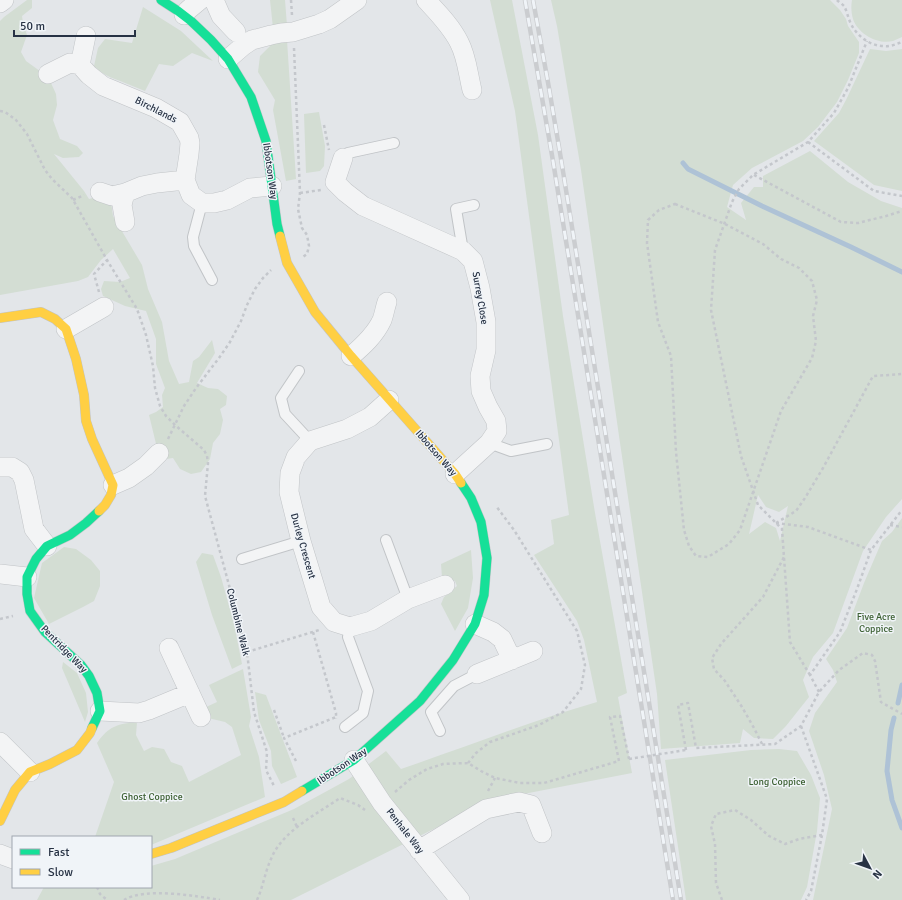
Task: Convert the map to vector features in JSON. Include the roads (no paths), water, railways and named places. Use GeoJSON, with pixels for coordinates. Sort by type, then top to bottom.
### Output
{"type":"FeatureCollection","features":[{"type":"Feature","properties":{"kind":"street"},"geometry":{"type":"LineString","coordinates":[[0,3],[4,0]]}},
{"type":"Feature","properties":{"kind":"street","name":"Ibbotson Way"},"geometry":{"type":"LineString","coordinates":[[152,854],[171,848],[284,802],[354,760],[386,732],[420,701],[454,660],[475,624],[484,595],[487,558],[481,522],[471,498],[455,474],[389,400],[315,312],[287,263],[277,224],[266,141],[251,97],[228,59],[203,31],[184,15],[161,0]]}},
{"type":"Feature","properties":{"kind":"street"},"geometry":{"type":"LineString","coordinates":[[184,15],[200,0]]}},
{"type":"Feature","properties":{"kind":"street"},"geometry":{"type":"LineString","coordinates":[[214,0],[221,16],[236,32]]}},
{"type":"Feature","properties":{"kind":"street"},"geometry":{"type":"LineString","coordinates":[[228,59],[252,40],[270,35],[294,32],[319,24],[330,19],[357,0]]}},
{"type":"Feature","properties":{"kind":"street"},"geometry":{"type":"LineString","coordinates":[[426,0],[447,23],[459,42],[465,59],[472,90]]}},
{"type":"Feature","properties":{"kind":"street"},"geometry":{"type":"LineString","coordinates":[[48,74],[70,63],[80,65],[86,36]]}},
{"type":"Feature","properties":{"kind":"street","name":"Birchlands"},"geometry":{"type":"LineString","coordinates":[[80,65],[89,76],[103,86],[156,108],[180,122],[189,138],[190,143],[185,180]]}},
{"type":"Feature","properties":{"kind":"street","name":"Surrey Close"},"geometry":{"type":"LineString","coordinates":[[343,158],[331,185],[345,192],[363,206],[463,252],[473,261],[480,288],[486,322],[486,350],[480,376],[481,391],[496,421],[497,431],[489,443],[455,474]]}},
{"type":"Feature","properties":{"kind":"street"},"geometry":{"type":"LineString","coordinates":[[100,192],[112,196],[125,193],[142,186],[185,180],[192,195],[202,203],[214,203],[228,200],[250,188],[272,186]]}},
{"type":"Feature","properties":{"kind":"street"},"geometry":{"type":"LineString","coordinates":[[125,193],[122,205],[125,222]]}},
{"type":"Feature","properties":{"kind":"street"},"geometry":{"type":"LineString","coordinates":[[351,356],[372,336],[382,321],[387,302]]}},
{"type":"Feature","properties":{"kind":"street"},"geometry":{"type":"LineString","coordinates":[[66,329],[104,307]]}},
{"type":"Feature","properties":{"kind":"street"},"geometry":{"type":"LineString","coordinates":[[0,318],[41,312],[55,319],[66,329],[76,359],[84,395],[86,421],[92,439],[113,485],[129,478],[146,466],[159,453]]}},
{"type":"Feature","properties":{"kind":"street"},"geometry":{"type":"LineString","coordinates":[[310,441],[347,429],[370,417],[389,400]]}},
{"type":"Feature","properties":{"kind":"street","name":"Durley Crescent"},"geometry":{"type":"LineString","coordinates":[[310,441],[296,457],[290,472],[289,492],[301,541],[321,607],[342,625]]}},
{"type":"Feature","properties":{"kind":"street"},"geometry":{"type":"LineString","coordinates":[[0,467],[12,467],[20,472],[24,480],[34,529],[47,546]]}},
{"type":"Feature","properties":{"kind":"street","name":"Pentridge Way"},"geometry":{"type":"LineString","coordinates":[[100,711],[98,694],[89,676],[81,665],[45,632],[30,611],[27,594],[28,577],[36,559],[47,546],[70,535],[86,523],[105,505],[111,495],[113,485]]}},
{"type":"Feature","properties":{"kind":"street"},"geometry":{"type":"LineString","coordinates":[[0,574],[28,577]]}},
{"type":"Feature","properties":{"kind":"street"},"geometry":{"type":"LineString","coordinates":[[342,625],[372,622],[408,599],[445,585]]}},
{"type":"Feature","properties":{"kind":"street"},"geometry":{"type":"LineString","coordinates":[[475,624],[493,632],[502,639],[512,660]]}},
{"type":"Feature","properties":{"kind":"street"},"geometry":{"type":"LineString","coordinates":[[170,648],[201,716]]}},
{"type":"Feature","properties":{"kind":"street"},"geometry":{"type":"LineString","coordinates":[[477,674],[533,651]]}},
{"type":"Feature","properties":{"kind":"street"},"geometry":{"type":"LineString","coordinates":[[0,821],[15,790],[30,772],[50,764],[77,750],[90,733],[100,711],[139,713],[190,693]]}},
{"type":"Feature","properties":{"kind":"street"},"geometry":{"type":"LineString","coordinates":[[0,742],[30,772]]}},
{"type":"Feature","properties":{"kind":"street","name":"Penhale Way"},"geometry":{"type":"LineString","coordinates":[[354,760],[382,803],[460,900]]}},
{"type":"Feature","properties":{"kind":"street"},"geometry":{"type":"LineString","coordinates":[[420,850],[486,809],[519,802],[531,805],[542,834]]}},
{"type":"Feature","properties":{"kind":"street"},"geometry":{"type":"LineString","coordinates":[[0,854],[12,859]]}},
{"type":"Feature","properties":{"kind":"lane"},"geometry":{"type":"LineString","coordinates":[[343,158],[348,153],[394,143]]}},
{"type":"Feature","properties":{"kind":"lane"},"geometry":{"type":"LineString","coordinates":[[202,203],[193,237],[194,246],[212,280]]}},
{"type":"Feature","properties":{"kind":"lane"},"geometry":{"type":"LineString","coordinates":[[463,252],[456,209],[474,205]]}},
{"type":"Feature","properties":{"kind":"lane"},"geometry":{"type":"LineString","coordinates":[[299,371],[281,398],[285,414],[310,441]]}},
{"type":"Feature","properties":{"kind":"lane"},"geometry":{"type":"LineString","coordinates":[[489,443],[511,451],[547,444]]}},
{"type":"Feature","properties":{"kind":"lane"},"geometry":{"type":"LineString","coordinates":[[386,540],[408,599]]}},
{"type":"Feature","properties":{"kind":"lane"},"geometry":{"type":"LineString","coordinates":[[242,559],[301,541]]}},
{"type":"Feature","properties":{"kind":"lane"},"geometry":{"type":"LineString","coordinates":[[341,726],[363,713],[368,691],[342,625]]}},
{"type":"Feature","properties":{"kind":"lane"},"geometry":{"type":"LineString","coordinates":[[440,731],[431,712],[454,686],[477,674]]}},
{"type":"Feature","properties":{"kind":"waterway"},"geometry":{"type":"LineString","coordinates":[[683,163],[688,169],[762,206],[902,272]]}},
{"type":"Feature","properties":{"kind":"waterway"},"geometry":{"type":"LineString","coordinates":[[898,703],[902,685]]}},
{"type":"Feature","properties":{"kind":"waterway"},"geometry":{"type":"LineString","coordinates":[[894,718],[891,730],[887,771],[892,800],[902,828]]}},
{"type":"Feature","properties":{"kind":"railway"},"geometry":{"type":"LineString","coordinates":[[525,0],[553,161],[673,900]]}},
{"type":"Feature","properties":{"kind":"railway"},"geometry":{"type":"LineString","coordinates":[[533,0],[561,159],[681,900]]}},
{"type":"Feature","properties":{"kind":"park label","name":"Five Acre Coppice"},"geometry":{"type":"Point","coordinates":[876,622]}},
{"type":"Feature","properties":{"kind":"park label","name":"Long Coppice"},"geometry":{"type":"Point","coordinates":[777,782]}},
{"type":"Feature","properties":{"kind":"park label","name":"Ghost Coppice"},"geometry":{"type":"Point","coordinates":[152,797]}}]}
